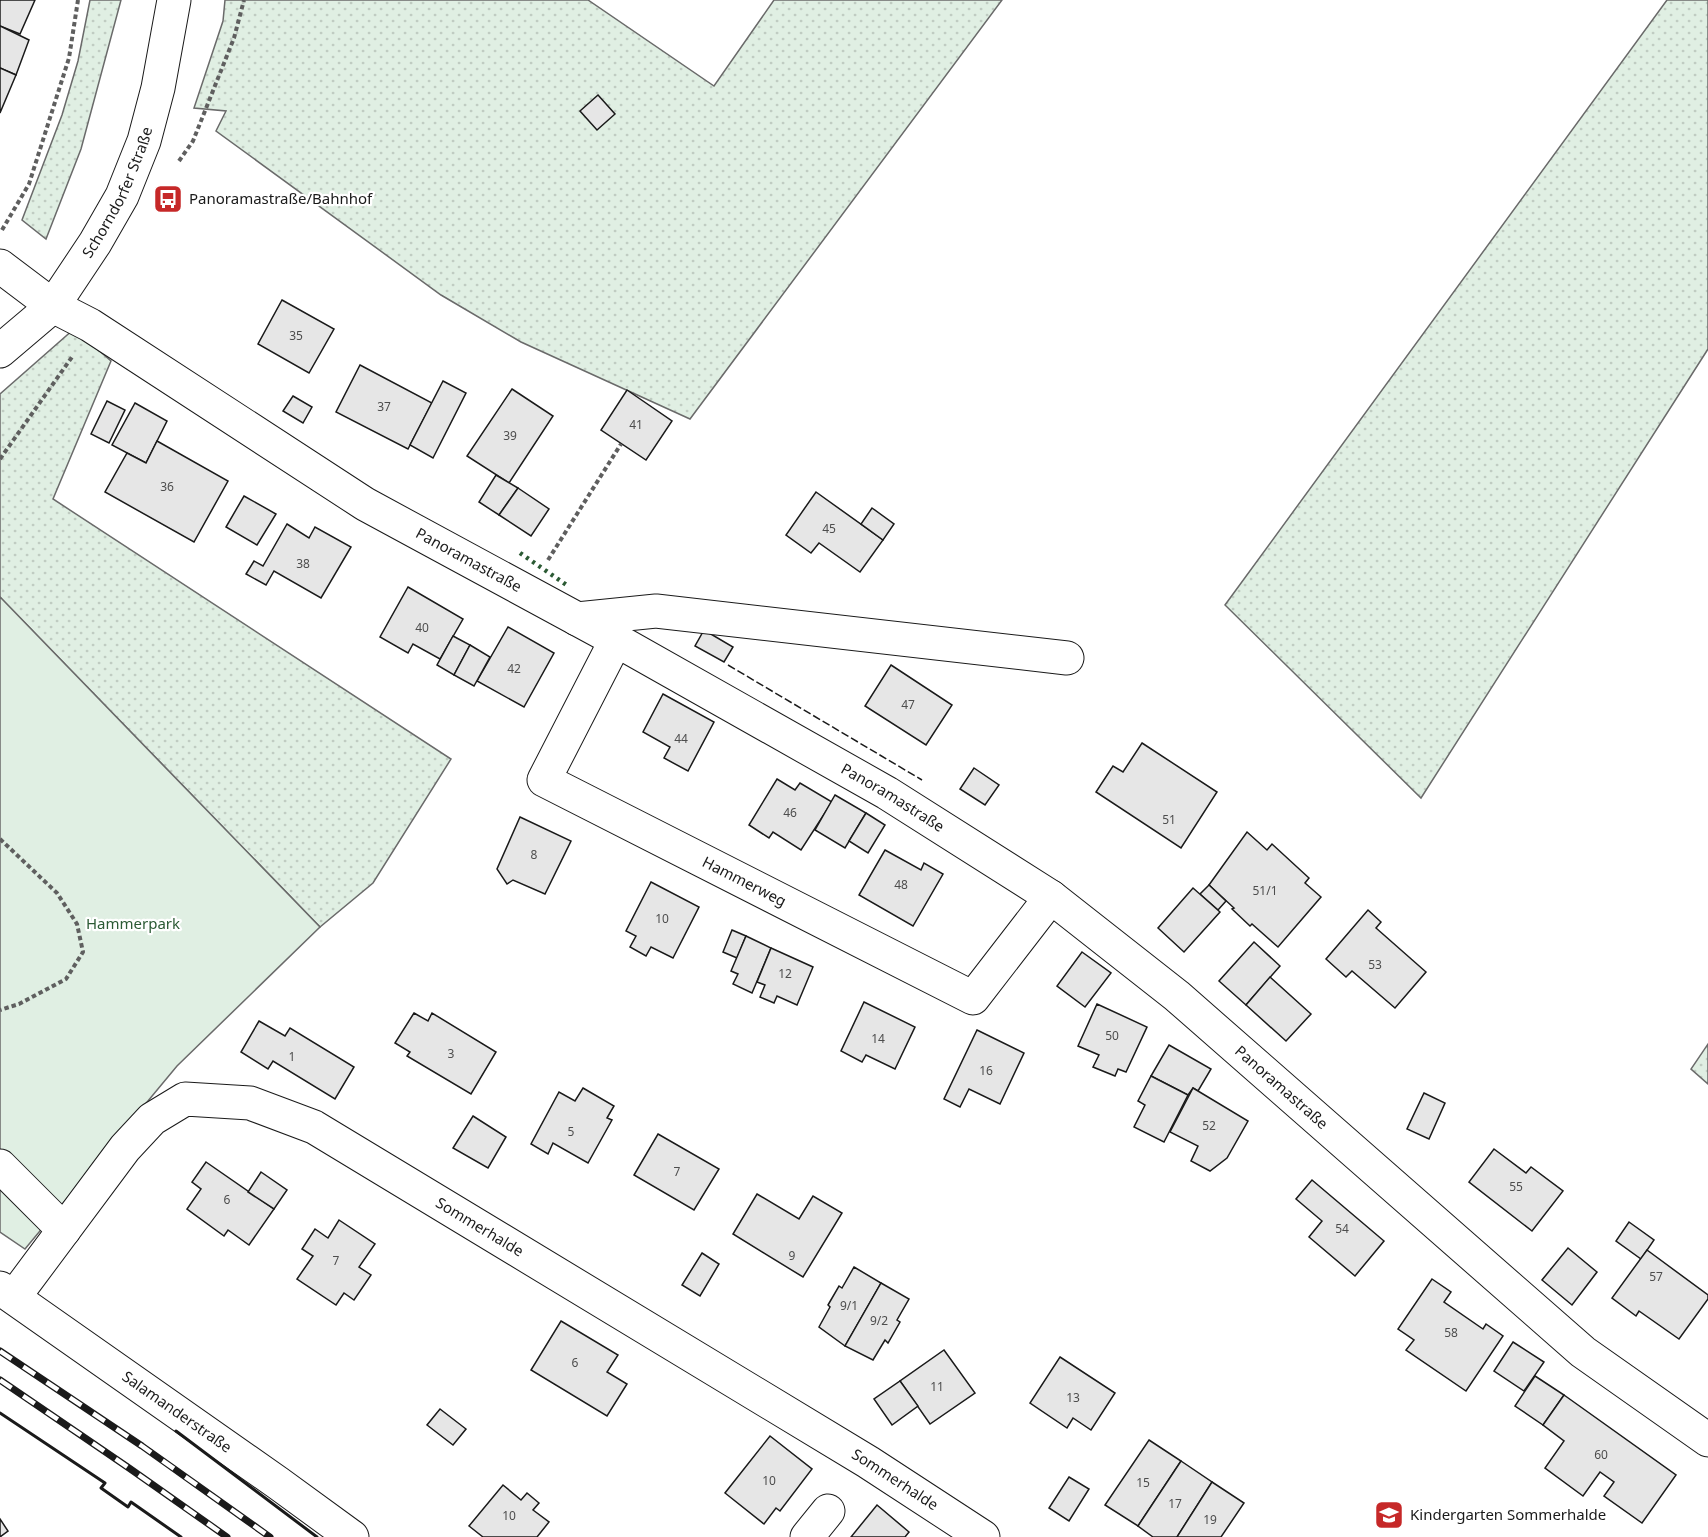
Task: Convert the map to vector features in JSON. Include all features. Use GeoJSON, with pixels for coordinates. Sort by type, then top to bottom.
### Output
{"type":"FeatureCollection","features":[{"type":"Feature","properties":{"kind":"street","name":"Schorndorfer Straße"},"geometry":{"type":"LineString","coordinates":[[0,351],[53,306],[95,243],[122,196],[144,141],[158,88],[174,0]]}},
{"type":"Feature","properties":{"kind":"street","name":"Panoramastraße"},"geometry":{"type":"LineString","coordinates":[[0,266],[53,306],[90,325],[365,504],[616,640],[887,793],[1051,897],[1177,996],[1582,1352],[1708,1440]]}},
{"type":"Feature","properties":{"kind":"street"},"geometry":{"type":"LineString","coordinates":[[577,619],[656,611],[1067,658]]}},
{"type":"Feature","properties":{"kind":"street","name":"Hammerweg"},"geometry":{"type":"LineString","coordinates":[[616,640],[544,780],[973,998],[1051,897]]}},
{"type":"Feature","properties":{"kind":"street","name":"Sommerhalde"},"geometry":{"type":"LineString","coordinates":[[7,1293],[64,1230],[125,1148],[152,1119],[185,1099],[250,1103],[315,1127],[868,1462],[983,1537]]}},
{"type":"Feature","properties":{"kind":"street"},"geometry":{"type":"LineString","coordinates":[[0,1166],[64,1230]]}},
{"type":"Feature","properties":{"kind":"street","name":"Salamanderstraße"},"geometry":{"type":"LineString","coordinates":[[7,1293],[352,1537]]}},
{"type":"Feature","properties":{"kind":"street"},"geometry":{"type":"LineString","coordinates":[[807,1537],[828,1511]]}},
{"type":"Feature","properties":{"kind":"path"},"geometry":{"type":"LineString","coordinates":[[0,233],[29,184],[69,58],[78,0]]}},
{"type":"Feature","properties":{"kind":"path"},"geometry":{"type":"LineString","coordinates":[[173,168],[194,141],[234,38],[244,0]]}},
{"type":"Feature","properties":{"kind":"path"},"geometry":{"type":"LineString","coordinates":[[0,459],[66,369],[90,325]]}},
{"type":"Feature","properties":{"kind":"path"},"geometry":{"type":"LineString","coordinates":[[539,555],[549,561],[621,444]]}},
{"type":"Feature","properties":{"kind":"path"},"geometry":{"type":"LineString","coordinates":[[0,839],[57,893],[77,924],[83,952],[66,979],[19,1004],[0,1010]]}},
{"type":"Feature","properties":{"kind":"green space"},"geometry":{"type":"Polygon","coordinates":[[[90,0],[121,0],[81,149],[46,239],[22,220],[62,115],[78,61],[90,0]]]}},
{"type":"Feature","properties":{"kind":"green space"},"geometry":{"type":"Polygon","coordinates":[[[225,0],[588,0],[714,86],[774,0],[1002,0],[690,419],[521,342],[441,295],[216,131],[226,111],[194,108],[223,21],[225,0]]]}},
{"type":"Feature","properties":{"kind":"green space"},"geometry":{"type":"Polygon","coordinates":[[[1667,0],[1708,0],[1708,349],[1421,798],[1225,605],[1667,0]]]}},
{"type":"Feature","properties":{"kind":"green space"},"geometry":{"type":"Polygon","coordinates":[[[74,329],[111,361],[53,499],[451,759],[373,883],[320,927],[0,597],[0,394],[74,329]]]}},
{"type":"Feature","properties":{"kind":"green space","name":"Hammerpark"},"geometry":{"type":"Polygon","coordinates":[[[0,597],[320,927],[177,1066],[25,1249],[0,1232],[0,597]]]}},
{"type":"Feature","properties":{"kind":"green space"},"geometry":{"type":"Polygon","coordinates":[[[1708,1044],[1708,1084],[1691,1069],[1708,1044]]]}},
{"type":"Feature","properties":{"kind":"building"},"geometry":{"type":"Polygon","coordinates":[[[0,0],[35,0],[20,34],[0,26],[0,0]]]}},
{"type":"Feature","properties":{"kind":"building"},"geometry":{"type":"Polygon","coordinates":[[[0,26],[29,40],[16,75],[0,68],[0,26]]]}},
{"type":"Feature","properties":{"kind":"building"},"geometry":{"type":"Polygon","coordinates":[[[0,68],[16,75],[0,113],[0,68]]]}},
{"type":"Feature","properties":{"kind":"building"},"geometry":{"type":"Polygon","coordinates":[[[598,95],[615,114],[597,130],[580,111],[598,95]]]}},
{"type":"Feature","properties":{"kind":"building"},"geometry":{"type":"Polygon","coordinates":[[[282,300],[334,329],[309,373],[258,344],[282,300]]]}},
{"type":"Feature","properties":{"kind":"building"},"geometry":{"type":"Polygon","coordinates":[[[360,365],[432,403],[408,449],[336,412],[360,365]]]}},
{"type":"Feature","properties":{"kind":"building"},"geometry":{"type":"Polygon","coordinates":[[[443,381],[466,393],[433,458],[410,445],[443,381]]]}},
{"type":"Feature","properties":{"kind":"building"},"geometry":{"type":"Polygon","coordinates":[[[512,389],[553,416],[509,483],[467,456],[512,389]]]}},
{"type":"Feature","properties":{"kind":"building"},"geometry":{"type":"Polygon","coordinates":[[[627,390],[672,421],[646,460],[601,430],[627,390]]]}},
{"type":"Feature","properties":{"kind":"building"},"geometry":{"type":"Polygon","coordinates":[[[293,396],[312,407],[303,423],[283,411],[293,396]]]}},
{"type":"Feature","properties":{"kind":"building"},"geometry":{"type":"Polygon","coordinates":[[[107,401],[125,410],[109,443],[91,434],[107,401]]]}},
{"type":"Feature","properties":{"kind":"building"},"geometry":{"type":"Polygon","coordinates":[[[135,403],[167,421],[146,463],[112,445],[135,403]]]}},
{"type":"Feature","properties":{"kind":"building"},"geometry":{"type":"Polygon","coordinates":[[[157,441],[228,481],[194,542],[105,492],[127,453],[146,463],[157,441]]]}},
{"type":"Feature","properties":{"kind":"building"},"geometry":{"type":"Polygon","coordinates":[[[496,475],[518,488],[499,515],[479,502],[496,475]]]}},
{"type":"Feature","properties":{"kind":"building"},"geometry":{"type":"Polygon","coordinates":[[[518,488],[549,509],[531,536],[499,515],[518,488]]]}},
{"type":"Feature","properties":{"kind":"building"},"geometry":{"type":"Polygon","coordinates":[[[816,492],[883,540],[860,572],[819,543],[811,553],[786,535],[816,492]]]}},
{"type":"Feature","properties":{"kind":"building"},"geometry":{"type":"Polygon","coordinates":[[[244,496],[276,514],[257,545],[226,527],[244,496]]]}},
{"type":"Feature","properties":{"kind":"building"},"geometry":{"type":"Polygon","coordinates":[[[872,508],[894,524],[883,540],[861,524],[872,508]]]}},
{"type":"Feature","properties":{"kind":"building"},"geometry":{"type":"Polygon","coordinates":[[[287,524],[309,538],[315,527],[351,547],[321,598],[274,571],[266,585],[246,574],[254,561],[263,566],[287,524]]]}},
{"type":"Feature","properties":{"kind":"building"},"geometry":{"type":"Polygon","coordinates":[[[408,587],[463,619],[440,659],[413,644],[408,653],[380,637],[408,587]]]}},
{"type":"Feature","properties":{"kind":"building"},"geometry":{"type":"Polygon","coordinates":[[[508,627],[554,653],[524,707],[477,681],[508,627]]]}},
{"type":"Feature","properties":{"kind":"building"},"geometry":{"type":"Polygon","coordinates":[[[704,630],[733,647],[724,662],[695,646],[704,630]]]}},
{"type":"Feature","properties":{"kind":"building"},"geometry":{"type":"Polygon","coordinates":[[[453,636],[470,645],[454,675],[437,665],[453,636]]]}},
{"type":"Feature","properties":{"kind":"building"},"geometry":{"type":"Polygon","coordinates":[[[470,645],[490,657],[474,686],[454,675],[470,645]]]}},
{"type":"Feature","properties":{"kind":"building"},"geometry":{"type":"Polygon","coordinates":[[[891,665],[952,705],[926,745],[865,706],[891,665]]]}},
{"type":"Feature","properties":{"kind":"building"},"geometry":{"type":"Polygon","coordinates":[[[663,694],[714,722],[688,771],[664,758],[670,747],[643,732],[663,694]]]}},
{"type":"Feature","properties":{"kind":"building"},"geometry":{"type":"Polygon","coordinates":[[[1142,743],[1217,792],[1181,848],[1096,792],[1113,766],[1123,772],[1142,743]]]}},
{"type":"Feature","properties":{"kind":"building"},"geometry":{"type":"Polygon","coordinates":[[[974,768],[999,785],[985,805],[960,789],[974,768]]]}},
{"type":"Feature","properties":{"kind":"building"},"geometry":{"type":"Polygon","coordinates":[[[777,779],[795,790],[800,783],[832,802],[801,850],[773,832],[769,838],[749,825],[777,779]]]}},
{"type":"Feature","properties":{"kind":"building"},"geometry":{"type":"Polygon","coordinates":[[[835,795],[866,813],[845,848],[815,830],[835,795]]]}},
{"type":"Feature","properties":{"kind":"building"},"geometry":{"type":"Polygon","coordinates":[[[866,813],[885,825],[868,853],[849,841],[866,813]]]}},
{"type":"Feature","properties":{"kind":"building"},"geometry":{"type":"Polygon","coordinates":[[[520,817],[571,841],[545,894],[513,880],[507,884],[497,869],[520,817]]]}},
{"type":"Feature","properties":{"kind":"building"},"geometry":{"type":"Polygon","coordinates":[[[1247,832],[1267,850],[1272,844],[1309,878],[1305,883],[1321,897],[1278,947],[1252,924],[1250,926],[1209,885],[1247,832]]]}},
{"type":"Feature","properties":{"kind":"building"},"geometry":{"type":"Polygon","coordinates":[[[885,850],[921,870],[924,863],[943,874],[913,926],[859,895],[885,850]]]}},
{"type":"Feature","properties":{"kind":"building"},"geometry":{"type":"Polygon","coordinates":[[[651,882],[699,907],[673,958],[651,947],[646,956],[630,947],[636,936],[626,931],[651,882]]]}},
{"type":"Feature","properties":{"kind":"building"},"geometry":{"type":"Polygon","coordinates":[[[1209,885],[1226,901],[1218,910],[1200,894],[1209,885]]]}},
{"type":"Feature","properties":{"kind":"building"},"geometry":{"type":"Polygon","coordinates":[[[1193,888],[1220,912],[1184,952],[1158,928],[1193,888]]]}},
{"type":"Feature","properties":{"kind":"building"},"geometry":{"type":"Polygon","coordinates":[[[1368,910],[1381,922],[1376,928],[1426,972],[1395,1008],[1352,971],[1346,977],[1326,959],[1368,910]]]}},
{"type":"Feature","properties":{"kind":"building"},"geometry":{"type":"Polygon","coordinates":[[[732,930],[746,936],[737,958],[723,952],[732,930]]]}},
{"type":"Feature","properties":{"kind":"building"},"geometry":{"type":"Polygon","coordinates":[[[746,936],[771,948],[752,993],[733,984],[738,974],[731,971],[746,936]]]}},
{"type":"Feature","properties":{"kind":"building"},"geometry":{"type":"Polygon","coordinates":[[[1254,942],[1280,966],[1246,1005],[1219,981],[1254,942]]]}},
{"type":"Feature","properties":{"kind":"building"},"geometry":{"type":"Polygon","coordinates":[[[771,948],[813,967],[797,1005],[777,996],[774,1003],[760,997],[765,985],[757,982],[771,948]]]}},
{"type":"Feature","properties":{"kind":"building"},"geometry":{"type":"Polygon","coordinates":[[[1082,952],[1111,973],[1085,1007],[1057,986],[1082,952]]]}},
{"type":"Feature","properties":{"kind":"building"},"geometry":{"type":"Polygon","coordinates":[[[1270,977],[1311,1014],[1286,1041],[1246,1005],[1270,977]]]}},
{"type":"Feature","properties":{"kind":"building"},"geometry":{"type":"Polygon","coordinates":[[[864,1002],[915,1027],[895,1069],[866,1055],[862,1062],[841,1051],[864,1002]]]}},
{"type":"Feature","properties":{"kind":"building"},"geometry":{"type":"Polygon","coordinates":[[[1097,1004],[1147,1027],[1126,1072],[1118,1069],[1115,1076],[1093,1067],[1099,1055],[1078,1046],[1097,1004]]]}},
{"type":"Feature","properties":{"kind":"building"},"geometry":{"type":"Polygon","coordinates":[[[414,1013],[428,1021],[432,1013],[496,1052],[471,1094],[407,1056],[410,1052],[395,1043],[414,1013]]]}},
{"type":"Feature","properties":{"kind":"building"},"geometry":{"type":"Polygon","coordinates":[[[259,1021],[285,1036],[290,1028],[354,1067],[335,1099],[273,1061],[268,1069],[241,1052],[259,1021]]]}},
{"type":"Feature","properties":{"kind":"building"},"geometry":{"type":"Polygon","coordinates":[[[977,1030],[1024,1053],[1000,1104],[969,1089],[960,1107],[944,1099],[977,1030]]]}},
{"type":"Feature","properties":{"kind":"building"},"geometry":{"type":"Polygon","coordinates":[[[1169,1045],[1211,1069],[1198,1091],[1193,1088],[1188,1095],[1151,1076],[1169,1045]]]}},
{"type":"Feature","properties":{"kind":"building"},"geometry":{"type":"Polygon","coordinates":[[[1151,1076],[1188,1095],[1164,1142],[1134,1127],[1145,1105],[1138,1101],[1151,1076]]]}},
{"type":"Feature","properties":{"kind":"building"},"geometry":{"type":"Polygon","coordinates":[[[583,1088],[614,1106],[607,1118],[612,1120],[588,1163],[553,1143],[548,1154],[531,1144],[559,1092],[575,1101],[583,1088]]]}},
{"type":"Feature","properties":{"kind":"building"},"geometry":{"type":"Polygon","coordinates":[[[1193,1088],[1248,1121],[1227,1158],[1210,1171],[1191,1161],[1198,1146],[1170,1132],[1193,1088]]]}},
{"type":"Feature","properties":{"kind":"building"},"geometry":{"type":"Polygon","coordinates":[[[1424,1093],[1445,1103],[1429,1139],[1407,1129],[1424,1093]]]}},
{"type":"Feature","properties":{"kind":"building"},"geometry":{"type":"Polygon","coordinates":[[[473,1116],[506,1137],[488,1168],[453,1148],[473,1116]]]}},
{"type":"Feature","properties":{"kind":"building"},"geometry":{"type":"Polygon","coordinates":[[[658,1134],[719,1169],[694,1210],[634,1175],[658,1134]]]}},
{"type":"Feature","properties":{"kind":"building"},"geometry":{"type":"Polygon","coordinates":[[[1494,1149],[1526,1173],[1531,1167],[1563,1191],[1532,1231],[1469,1182],[1494,1149]]]}},
{"type":"Feature","properties":{"kind":"building"},"geometry":{"type":"Polygon","coordinates":[[[206,1162],[274,1209],[249,1245],[228,1230],[224,1236],[187,1209],[201,1189],[192,1182],[206,1162]]]}},
{"type":"Feature","properties":{"kind":"building"},"geometry":{"type":"Polygon","coordinates":[[[261,1172],[287,1190],[274,1209],[248,1192],[261,1172]]]}},
{"type":"Feature","properties":{"kind":"building"},"geometry":{"type":"Polygon","coordinates":[[[1312,1180],[1384,1241],[1355,1276],[1309,1237],[1322,1221],[1296,1199],[1312,1180]]]}},
{"type":"Feature","properties":{"kind":"building"},"geometry":{"type":"Polygon","coordinates":[[[757,1194],[799,1219],[813,1196],[842,1213],[803,1277],[733,1234],[757,1194]]]}},
{"type":"Feature","properties":{"kind":"building"},"geometry":{"type":"Polygon","coordinates":[[[339,1220],[375,1244],[359,1267],[371,1275],[354,1300],[344,1293],[336,1305],[297,1279],[313,1256],[302,1249],[315,1229],[328,1238],[339,1220]]]}},
{"type":"Feature","properties":{"kind":"building"},"geometry":{"type":"Polygon","coordinates":[[[1629,1222],[1654,1240],[1641,1259],[1616,1241],[1629,1222]]]}},
{"type":"Feature","properties":{"kind":"building"},"geometry":{"type":"Polygon","coordinates":[[[1568,1248],[1597,1272],[1572,1305],[1542,1280],[1568,1248]]]}},
{"type":"Feature","properties":{"kind":"building"},"geometry":{"type":"Polygon","coordinates":[[[1647,1250],[1708,1295],[1708,1299],[1679,1339],[1639,1311],[1636,1316],[1612,1298],[1647,1250]]]}},
{"type":"Feature","properties":{"kind":"building"},"geometry":{"type":"Polygon","coordinates":[[[702,1253],[719,1264],[700,1296],[682,1285],[702,1253]]]}},
{"type":"Feature","properties":{"kind":"building"},"geometry":{"type":"Polygon","coordinates":[[[854,1267],[881,1283],[845,1346],[819,1327],[839,1286],[842,1288],[854,1267]]]}},
{"type":"Feature","properties":{"kind":"building"},"geometry":{"type":"Polygon","coordinates":[[[1432,1279],[1451,1292],[1444,1302],[1483,1329],[1486,1324],[1503,1336],[1466,1391],[1406,1350],[1414,1340],[1398,1329],[1432,1279]]]}},
{"type":"Feature","properties":{"kind":"building"},"geometry":{"type":"Polygon","coordinates":[[[881,1283],[909,1299],[888,1343],[885,1340],[873,1360],[845,1346],[881,1283]]]}},
{"type":"Feature","properties":{"kind":"building"},"geometry":{"type":"Polygon","coordinates":[[[561,1321],[618,1355],[607,1372],[627,1384],[607,1416],[531,1370],[561,1321]]]}},
{"type":"Feature","properties":{"kind":"building"},"geometry":{"type":"Polygon","coordinates":[[[1513,1342],[1544,1362],[1524,1391],[1494,1371],[1513,1342]]]}},
{"type":"Feature","properties":{"kind":"building"},"geometry":{"type":"Polygon","coordinates":[[[944,1350],[975,1393],[930,1424],[900,1381],[944,1350]]]}},
{"type":"Feature","properties":{"kind":"building"},"geometry":{"type":"Polygon","coordinates":[[[1060,1357],[1115,1393],[1091,1430],[1073,1418],[1067,1428],[1030,1403],[1060,1357]]]}},
{"type":"Feature","properties":{"kind":"building"},"geometry":{"type":"Polygon","coordinates":[[[1535,1376],[1564,1395],[1543,1425],[1515,1406],[1535,1376]]]}},
{"type":"Feature","properties":{"kind":"building"},"geometry":{"type":"Polygon","coordinates":[[[900,1381],[918,1406],[892,1425],[874,1399],[900,1381]]]}},
{"type":"Feature","properties":{"kind":"building"},"geometry":{"type":"Polygon","coordinates":[[[1564,1395],[1676,1475],[1642,1523],[1604,1496],[1614,1482],[1600,1472],[1583,1496],[1545,1468],[1564,1441],[1543,1425],[1564,1395]]]}},
{"type":"Feature","properties":{"kind":"building"},"geometry":{"type":"Polygon","coordinates":[[[440,1409],[466,1429],[453,1445],[427,1425],[440,1409]]]}},
{"type":"Feature","properties":{"kind":"building"},"geometry":{"type":"Polygon","coordinates":[[[770,1436],[812,1469],[780,1511],[776,1508],[764,1524],[725,1493],[770,1436]]]}},
{"type":"Feature","properties":{"kind":"building"},"geometry":{"type":"Polygon","coordinates":[[[1149,1440],[1181,1461],[1138,1526],[1105,1505],[1149,1440]]]}},
{"type":"Feature","properties":{"kind":"building"},"geometry":{"type":"Polygon","coordinates":[[[1181,1461],[1212,1482],[1177,1537],[1153,1537],[1138,1526],[1181,1461]]]}},
{"type":"Feature","properties":{"kind":"building"},"geometry":{"type":"Polygon","coordinates":[[[1069,1477],[1089,1489],[1069,1521],[1049,1508],[1069,1477]]]}},
{"type":"Feature","properties":{"kind":"building"},"geometry":{"type":"Polygon","coordinates":[[[1212,1482],[1244,1503],[1221,1537],[1177,1537],[1212,1482]]]}},
{"type":"Feature","properties":{"kind":"building"},"geometry":{"type":"Polygon","coordinates":[[[503,1485],[521,1500],[527,1493],[539,1503],[533,1510],[549,1522],[537,1537],[483,1537],[469,1526],[503,1485]]]}},
{"type":"Feature","properties":{"kind":"building"},"geometry":{"type":"Polygon","coordinates":[[[877,1505],[909,1532],[905,1537],[851,1537],[877,1505]]]}},
{"type":"Feature","properties":{"kind":"building"},"geometry":{"type":"Polygon","coordinates":[[[0,1519],[8,1531],[0,1537],[0,1519]]]}},
{"type":"Feature","properties":{"kind":"railway"},"geometry":{"type":"LineString","coordinates":[[0,1351],[142,1446],[270,1537]]}},
{"type":"Feature","properties":{"kind":"railway"},"geometry":{"type":"LineString","coordinates":[[0,1380],[227,1537]]}},
{"type":"Feature","properties":{"kind":"hedge"},"geometry":{"type":"LineString","coordinates":[[520,553],[568,586]]}},
{"type":"Feature","properties":{"kind":"fence"},"geometry":{"type":"LineString","coordinates":[[728,665],[922,780]]}},
{"type":"Feature","properties":{"kind":"wall"},"geometry":{"type":"LineString","coordinates":[[0,1413],[105,1483],[101,1488],[128,1507],[131,1502],[181,1537]]}},
{"type":"Feature","properties":{"kind":"wall"},"geometry":{"type":"LineString","coordinates":[[176,1431],[317,1537]]}},
{"type":"Feature","properties":{"kind":"place","name":"Panoramastraße/Bahnhof"},"geometry":{"type":"Point","coordinates":[168,199]}},
{"type":"Feature","properties":{"kind":"place","name":"Kindergarten Sommerhalde"},"geometry":{"type":"Point","coordinates":[1389,1515]}}]}
